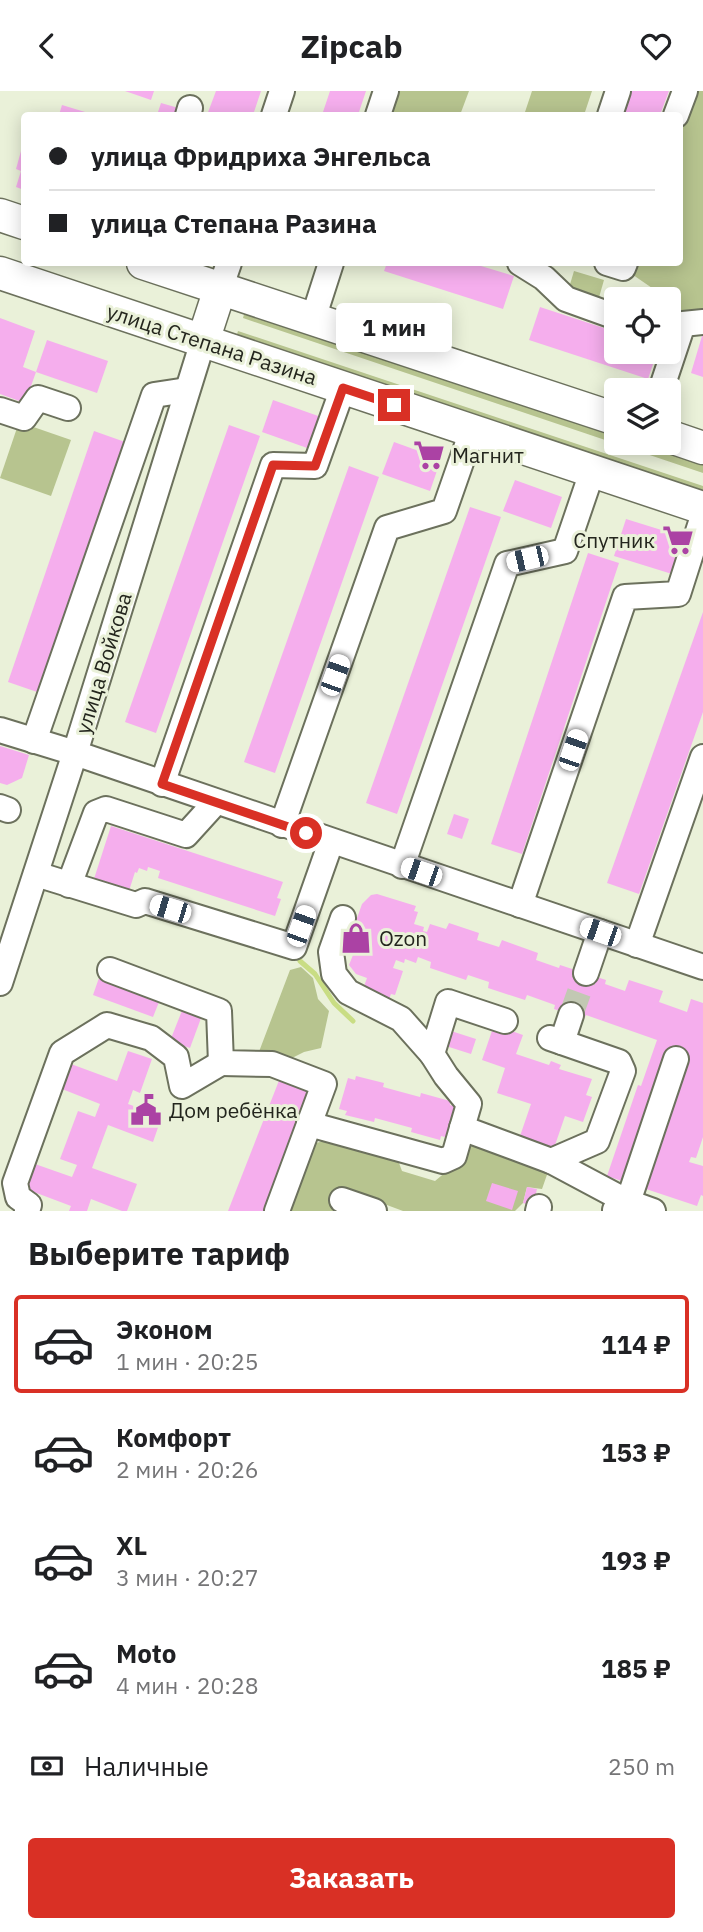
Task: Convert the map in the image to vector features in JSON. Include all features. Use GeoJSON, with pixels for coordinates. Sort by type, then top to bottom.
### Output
{"type":"FeatureCollection","features":[{"type":"Feature","properties":{"kind":"main road"},"geometry":{"type":"LineString","coordinates":[[0,215],[21,222]]}},
{"type":"Feature","properties":{"kind":"main road"},"geometry":{"type":"LineString","coordinates":[[165,266],[224,276],[313,319],[604,415]]}},
{"type":"Feature","properties":{"kind":"main road","name":"улица Степана Разина"},"geometry":{"type":"LineString","coordinates":[[0,273],[703,508]]}},
{"type":"Feature","properties":{"kind":"main road"},"geometry":{"type":"LineString","coordinates":[[203,341],[224,276]]}},
{"type":"Feature","properties":{"kind":"main road"},"geometry":{"type":"LineString","coordinates":[[681,440],[703,448]]}},
{"type":"Feature","properties":{"kind":"street"},"geometry":{"type":"LineString","coordinates":[[275,112],[282,91]]}},
{"type":"Feature","properties":{"kind":"street"},"geometry":{"type":"LineString","coordinates":[[379,112],[386,91]]}},
{"type":"Feature","properties":{"kind":"street"},"geometry":{"type":"LineString","coordinates":[[611,112],[618,91]]}},
{"type":"Feature","properties":{"kind":"street"},"geometry":{"type":"LineString","coordinates":[[677,112],[685,91]]}},
{"type":"Feature","properties":{"kind":"street"},"geometry":{"type":"LineString","coordinates":[[313,319],[330,266]]}},
{"type":"Feature","properties":{"kind":"street"},"geometry":{"type":"LineString","coordinates":[[525,266],[544,278],[566,299],[604,313]]}},
{"type":"Feature","properties":{"kind":"street"},"geometry":{"type":"LineString","coordinates":[[681,327],[683,324],[703,322]]}},
{"type":"Feature","properties":{"kind":"street","name":"улица Войкова"},"geometry":{"type":"LineString","coordinates":[[1,979],[75,754],[203,341]]}},
{"type":"Feature","properties":{"kind":"street"},"geometry":{"type":"LineString","coordinates":[[162,784],[273,465],[315,466],[343,388]]}},
{"type":"Feature","properties":{"kind":"street"},"geometry":{"type":"LineString","coordinates":[[34,741],[154,395],[187,390]]}},
{"type":"Feature","properties":{"kind":"street"},"geometry":{"type":"LineString","coordinates":[[0,409],[24,418],[38,398],[68,408]]}},
{"type":"Feature","properties":{"kind":"street"},"geometry":{"type":"LineString","coordinates":[[282,825],[387,528],[444,511],[472,431]]}},
{"type":"Feature","properties":{"kind":"street"},"geometry":{"type":"LineString","coordinates":[[402,866],[507,564],[565,551],[592,472]]}},
{"type":"Feature","properties":{"kind":"street"},"geometry":{"type":"LineString","coordinates":[[520,905],[625,597],[678,594],[703,516]]}},
{"type":"Feature","properties":{"kind":"street"},"geometry":{"type":"LineString","coordinates":[[0,730],[703,967]]}},
{"type":"Feature","properties":{"kind":"street"},"geometry":{"type":"LineString","coordinates":[[637,945],[703,757]]}},
{"type":"Feature","properties":{"kind":"street"},"geometry":{"type":"LineString","coordinates":[[69,885],[96,813],[106,809],[186,835],[216,802]]}},
{"type":"Feature","properties":{"kind":"street"},"geometry":{"type":"LineString","coordinates":[[36,874],[136,905],[145,901],[294,947],[331,842]]}},
{"type":"Feature","properties":{"kind":"street"},"geometry":{"type":"LineString","coordinates":[[309,1124],[443,1161],[454,1156],[469,1104],[432,1054],[401,1019],[348,992],[334,974],[331,952],[343,918]]}},
{"type":"Feature","properties":{"kind":"street"},"geometry":{"type":"LineString","coordinates":[[586,973],[600,932]]}},
{"type":"Feature","properties":{"kind":"street"},"geometry":{"type":"LineString","coordinates":[[110,970],[219,1011],[221,1063]]}},
{"type":"Feature","properties":{"kind":"street"},"geometry":{"type":"LineString","coordinates":[[432,1054],[448,1002],[505,1021]]}},
{"type":"Feature","properties":{"kind":"street"},"geometry":{"type":"LineString","coordinates":[[551,1161],[597,1141],[623,1071],[619,1062],[556,1040],[572,1015]]}},
{"type":"Feature","properties":{"kind":"street"},"geometry":{"type":"LineString","coordinates":[[27,1211],[29,1205],[18,1196],[15,1183],[62,1053],[107,1024],[150,1038],[176,1057],[182,1086],[221,1063],[272,1065],[324,1084],[277,1211]]}},
{"type":"Feature","properties":{"kind":"street"},"geometry":{"type":"LineString","coordinates":[[621,1207],[676,1059]]}},
{"type":"Feature","properties":{"kind":"street"},"geometry":{"type":"LineString","coordinates":[[462,1128],[551,1161],[621,1207],[653,1211]]}},
{"type":"Feature","properties":{"kind":"street"},"geometry":{"type":"LineString","coordinates":[[342,1200],[374,1211]]}},
{"type":"Feature","properties":{"kind":"green space"},"geometry":{"type":"Polygon","coordinates":[[[386,91],[469,91],[461,112],[379,112],[386,91]]]}},
{"type":"Feature","properties":{"kind":"green space"},"geometry":{"type":"Polygon","coordinates":[[[532,91],[592,91],[585,112],[525,112],[532,91]]]}},
{"type":"Feature","properties":{"kind":"green space"},"geometry":{"type":"Polygon","coordinates":[[[685,91],[703,91],[703,322],[683,324],[681,287],[651,287],[623,268],[683,266],[683,112],[680,112],[685,91]]]}},
{"type":"Feature","properties":{"kind":"green space"},"geometry":{"type":"Polygon","coordinates":[[[574,271],[604,280],[598,301],[568,291],[574,271]]]}},
{"type":"Feature","properties":{"kind":"green space"},"geometry":{"type":"Polygon","coordinates":[[[246,307],[604,426],[604,440],[243,318],[246,307]]]}},
{"type":"Feature","properties":{"kind":"green space"},"geometry":{"type":"Polygon","coordinates":[[[238,331],[703,486],[703,501],[234,344],[238,331]]]}},
{"type":"Feature","properties":{"kind":"green space"},"geometry":{"type":"Polygon","coordinates":[[[19,422],[71,440],[51,496],[0,478],[19,422]]]}},
{"type":"Feature","properties":{"kind":"green space"},"geometry":{"type":"Polygon","coordinates":[[[681,451],[703,458],[703,473],[650,455],[681,455],[681,451]]]}},
{"type":"Feature","properties":{"kind":"green space"},"geometry":{"type":"Polygon","coordinates":[[[301,967],[313,978],[318,999],[329,1011],[321,1048],[288,1060],[257,1057],[290,970],[301,967]]]}},
{"type":"Feature","properties":{"kind":"green space"},"geometry":{"type":"Polygon","coordinates":[[[339,1137],[396,1155],[402,1171],[435,1181],[447,1171],[461,1150],[478,1141],[549,1169],[542,1189],[527,1187],[523,1203],[515,1211],[403,1211],[352,1192],[341,1197],[336,1211],[291,1211],[287,1205],[301,1164],[316,1143],[339,1137]]]}},
{"type":"Feature","properties":{"kind":"building"},"geometry":{"type":"Polygon","coordinates":[[[125,91],[154,91],[151,100],[125,91]]]}},
{"type":"Feature","properties":{"kind":"building"},"geometry":{"type":"Polygon","coordinates":[[[216,91],[261,91],[254,112],[208,112],[216,91]]]}},
{"type":"Feature","properties":{"kind":"building"},"geometry":{"type":"Polygon","coordinates":[[[330,91],[366,91],[359,112],[323,112],[330,91]]]}},
{"type":"Feature","properties":{"kind":"building"},"geometry":{"type":"Polygon","coordinates":[[[630,91],[669,91],[661,112],[623,112],[630,91]]]}},
{"type":"Feature","properties":{"kind":"building"},"geometry":{"type":"Polygon","coordinates":[[[161,103],[182,109],[181,112],[158,112],[161,103]]]}},
{"type":"Feature","properties":{"kind":"building"},"geometry":{"type":"Polygon","coordinates":[[[62,105],[85,112],[60,112],[62,105]]]}},
{"type":"Feature","properties":{"kind":"building"},"geometry":{"type":"Polygon","coordinates":[[[21,151],[21,171],[16,169],[21,151]]]}},
{"type":"Feature","properties":{"kind":"building"},"geometry":{"type":"Polygon","coordinates":[[[21,171],[21,189],[16,187],[21,171]]]}},
{"type":"Feature","properties":{"kind":"building"},"geometry":{"type":"Polygon","coordinates":[[[386,266],[481,266],[514,276],[503,309],[384,271],[386,266]]]}},
{"type":"Feature","properties":{"kind":"building"},"geometry":{"type":"Polygon","coordinates":[[[540,307],[604,328],[604,364],[653,364],[648,378],[645,378],[529,340],[540,307]]]}},
{"type":"Feature","properties":{"kind":"building"},"geometry":{"type":"Polygon","coordinates":[[[0,318],[35,331],[23,367],[36,372],[25,403],[0,394],[0,318]]]}},
{"type":"Feature","properties":{"kind":"building"},"geometry":{"type":"Polygon","coordinates":[[[703,336],[703,377],[691,373],[703,336]]]}},
{"type":"Feature","properties":{"kind":"building"},"geometry":{"type":"Polygon","coordinates":[[[47,340],[108,361],[97,393],[36,372],[47,340]]]}},
{"type":"Feature","properties":{"kind":"building"},"geometry":{"type":"Polygon","coordinates":[[[273,400],[321,417],[310,449],[262,432],[273,400]]]}},
{"type":"Feature","properties":{"kind":"building"},"geometry":{"type":"Polygon","coordinates":[[[229,425],[260,436],[156,733],[125,722],[229,425]]]}},
{"type":"Feature","properties":{"kind":"building"},"geometry":{"type":"Polygon","coordinates":[[[94,431],[125,442],[40,693],[8,682],[94,431]]]}},
{"type":"Feature","properties":{"kind":"building"},"geometry":{"type":"Polygon","coordinates":[[[394,442],[441,459],[430,491],[382,474],[394,442]]]}},
{"type":"Feature","properties":{"kind":"building"},"geometry":{"type":"Polygon","coordinates":[[[349,466],[379,477],[275,773],[244,762],[349,466]]]}},
{"type":"Feature","properties":{"kind":"building"},"geometry":{"type":"Polygon","coordinates":[[[515,480],[562,497],[551,528],[503,511],[515,480]]]}},
{"type":"Feature","properties":{"kind":"building"},"geometry":{"type":"Polygon","coordinates":[[[470,507],[501,517],[397,814],[366,803],[470,507]]]}},
{"type":"Feature","properties":{"kind":"building"},"geometry":{"type":"Polygon","coordinates":[[[626,519],[684,537],[672,574],[614,556],[626,519]]]}},
{"type":"Feature","properties":{"kind":"building"},"geometry":{"type":"Polygon","coordinates":[[[588,553],[619,563],[522,854],[491,844],[588,553]]]}},
{"type":"Feature","properties":{"kind":"building"},"geometry":{"type":"Polygon","coordinates":[[[703,612],[703,712],[639,894],[607,883],[703,612]]]}},
{"type":"Feature","properties":{"kind":"building"},"geometry":{"type":"Polygon","coordinates":[[[0,746],[29,755],[22,778],[7,785],[0,783],[0,746]]]}},
{"type":"Feature","properties":{"kind":"building"},"geometry":{"type":"Polygon","coordinates":[[[454,814],[469,819],[462,839],[447,834],[454,814]]]}},
{"type":"Feature","properties":{"kind":"building"},"geometry":{"type":"Polygon","coordinates":[[[111,826],[283,882],[277,898],[281,899],[275,916],[158,878],[160,871],[148,867],[147,871],[139,868],[137,873],[135,872],[128,894],[93,882],[111,826]]]}},
{"type":"Feature","properties":{"kind":"building"},"geometry":{"type":"Polygon","coordinates":[[[377,894],[416,906],[414,911],[418,912],[414,924],[424,927],[423,931],[427,932],[430,924],[446,929],[449,923],[479,933],[477,940],[499,947],[502,940],[538,953],[536,960],[606,980],[605,984],[625,991],[629,980],[663,991],[659,1002],[687,1012],[691,999],[703,1003],[703,1137],[696,1158],[691,1157],[689,1162],[703,1166],[703,1196],[701,1195],[697,1206],[607,1176],[638,1085],[641,1086],[657,1040],[586,1015],[584,1019],[554,1009],[555,1005],[527,995],[525,1000],[488,988],[489,982],[468,975],[466,980],[430,968],[431,962],[418,957],[416,963],[405,959],[404,963],[396,960],[393,968],[403,971],[395,995],[391,994],[389,999],[363,989],[367,978],[356,974],[349,965],[353,955],[345,952],[362,904],[371,895],[377,894]]]}},
{"type":"Feature","properties":{"kind":"building"},"geometry":{"type":"Polygon","coordinates":[[[100,975],[161,997],[153,1017],[93,995],[100,975]]]}},
{"type":"Feature","properties":{"kind":"building"},"geometry":{"type":"Polygon","coordinates":[[[185,1003],[204,1010],[190,1048],[170,1041],[185,1003]]]}},
{"type":"Feature","properties":{"kind":"building"},"geometry":{"type":"Polygon","coordinates":[[[494,1025],[523,1035],[516,1054],[549,1065],[551,1061],[561,1065],[559,1069],[592,1079],[586,1095],[592,1097],[583,1122],[565,1116],[553,1151],[519,1139],[531,1104],[497,1093],[505,1068],[482,1060],[494,1025]]]}},
{"type":"Feature","properties":{"kind":"building"},"geometry":{"type":"Polygon","coordinates":[[[451,1031],[476,1039],[471,1054],[446,1046],[451,1031]]]}},
{"type":"Feature","properties":{"kind":"building"},"geometry":{"type":"Polygon","coordinates":[[[128,1051],[152,1059],[140,1093],[133,1090],[128,1104],[162,1116],[153,1142],[108,1125],[92,1168],[137,1184],[127,1211],[91,1199],[87,1211],[69,1211],[71,1206],[26,1189],[35,1164],[72,1177],[77,1165],[60,1159],[78,1111],[95,1117],[100,1104],[62,1089],[71,1064],[117,1081],[128,1051]]]}},
{"type":"Feature","properties":{"kind":"building"},"geometry":{"type":"Polygon","coordinates":[[[356,1076],[420,1097],[421,1093],[450,1101],[450,1105],[457,1107],[449,1138],[441,1136],[440,1140],[411,1132],[412,1128],[375,1118],[374,1122],[345,1115],[347,1111],[339,1109],[348,1078],[355,1080],[356,1076]]]}},
{"type":"Feature","properties":{"kind":"building"},"geometry":{"type":"Polygon","coordinates":[[[280,1078],[311,1090],[264,1211],[228,1211],[280,1078]]]}},
{"type":"Feature","properties":{"kind":"building"},"geometry":{"type":"Polygon","coordinates":[[[492,1183],[518,1191],[512,1210],[486,1201],[492,1183]]]}},
{"type":"Feature","properties":{"kind":"building"},"geometry":{"type":"Polygon","coordinates":[[[527,1187],[537,1189],[533,1206],[523,1203],[527,1187]]]}},
{"type":"Feature","properties":{"kind":"waterway"},"geometry":{"type":"LineString","coordinates":[[300,961],[315,974],[334,1003],[353,1021]]}},
{"type":"Feature","properties":{"kind":"tunnel"},"geometry":{"type":"LineString","coordinates":[[571,1015],[586,973]]}},
{"type":"Feature","properties":{"kind":"place","name":"Магнит"},"geometry":{"type":"Point","coordinates":[429,455]}},
{"type":"Feature","properties":{"kind":"place","name":"Спутник"},"geometry":{"type":"Point","coordinates":[678,540]}},
{"type":"Feature","properties":{"kind":"place","name":"Ozon"},"geometry":{"type":"Point","coordinates":[356,938]}},
{"type":"Feature","properties":{"kind":"place","name":"Дом ребёнка"},"geometry":{"type":"Point","coordinates":[146,1110]}},
{"type":"Feature","properties":{"kind":"route"},"geometry":{"type":"LineString","coordinates":[[306,833],[162,784],[273,465],[315,466],[343,388],[394,405]]}}]}
